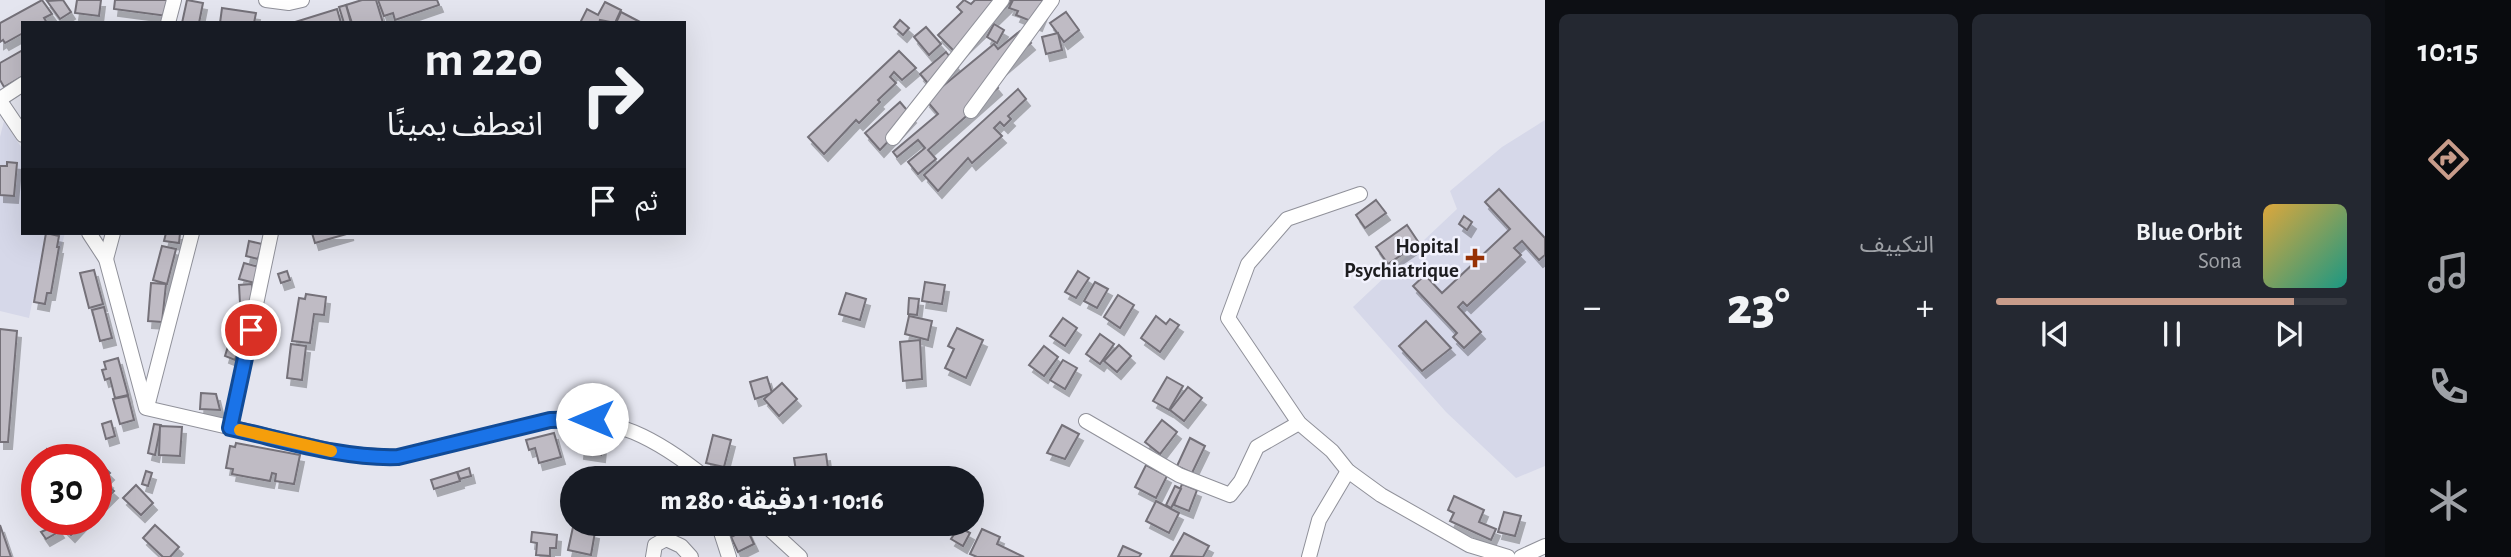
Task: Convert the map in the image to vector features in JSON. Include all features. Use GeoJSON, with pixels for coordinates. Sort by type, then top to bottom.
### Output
{"type":"FeatureCollection","features":[{"type":"Feature","properties":{"kind":"street"},"geometry":{"type":"LineString","coordinates":[[169,21],[174,0]]}},
{"type":"Feature","properties":{"kind":"street"},"geometry":{"type":"LineString","coordinates":[[266,0],[289,3],[302,0]]}},
{"type":"Feature","properties":{"kind":"street"},"geometry":{"type":"LineString","coordinates":[[893,138],[1002,0]]}},
{"type":"Feature","properties":{"kind":"street"},"geometry":{"type":"LineString","coordinates":[[971,111],[1052,0]]}},
{"type":"Feature","properties":{"kind":"street"},"geometry":{"type":"LineString","coordinates":[[21,85],[0,100],[21,132]]}},
{"type":"Feature","properties":{"kind":"street"},"geometry":{"type":"LineString","coordinates":[[1360,194],[1287,219],[1248,264],[1227,318],[1299,423],[1332,451],[1348,471],[1381,495],[1469,545],[1508,557]]}},
{"type":"Feature","properties":{"kind":"street"},"geometry":{"type":"LineString","coordinates":[[90,235],[106,259],[146,408]]}},
{"type":"Feature","properties":{"kind":"street"},"geometry":{"type":"LineString","coordinates":[[106,259],[112,235]]}},
{"type":"Feature","properties":{"kind":"street"},"geometry":{"type":"LineString","coordinates":[[146,408],[191,235]]}},
{"type":"Feature","properties":{"kind":"street"},"geometry":{"type":"LineString","coordinates":[[230,428],[271,235]]}},
{"type":"Feature","properties":{"kind":"street"},"geometry":{"type":"LineString","coordinates":[[146,408],[346,454],[379,458],[398,457],[550,420],[576,417],[608,421],[641,435],[688,466]]}},
{"type":"Feature","properties":{"kind":"street"},"geometry":{"type":"LineString","coordinates":[[1086,421],[1179,475],[1230,495],[1241,481],[1257,447],[1299,423]]}},
{"type":"Feature","properties":{"kind":"street"},"geometry":{"type":"LineString","coordinates":[[1309,557],[1319,520],[1348,471]]}},
{"type":"Feature","properties":{"kind":"street"},"geometry":{"type":"LineString","coordinates":[[722,536],[729,557]]}},
{"type":"Feature","properties":{"kind":"street"},"geometry":{"type":"LineString","coordinates":[[777,536],[800,557]]}},
{"type":"Feature","properties":{"kind":"street"},"geometry":{"type":"LineString","coordinates":[[653,557],[655,545],[666,539],[681,546],[691,557]]}},
{"type":"Feature","properties":{"kind":"street"},"geometry":{"type":"LineString","coordinates":[[1521,557],[1545,546]]}},
{"type":"Feature","properties":{"kind":"shaded area","name":"Hopital Psychiatrique"},"geometry":{"type":"Polygon","coordinates":[[[1545,120],[1545,466],[1516,478],[1446,412],[1353,307],[1457,209],[1450,191],[1502,147],[1545,120]]]}},
{"type":"Feature","properties":{"kind":"shaded area"},"geometry":{"type":"Polygon","coordinates":[[[4,121],[21,147],[21,235],[64,235],[47,300],[33,298],[29,318],[0,311],[0,137],[4,121]]]}},
{"type":"Feature","properties":{"kind":"building"},"geometry":{"type":"Polygon","coordinates":[[[42,0],[52,14],[44,18],[46,21],[21,21],[21,34],[5,43],[3,40],[0,42],[0,23],[42,0]]]}},
{"type":"Feature","properties":{"kind":"building"},"geometry":{"type":"Polygon","coordinates":[[[63,0],[71,12],[60,19],[47,1],[63,0]]]}},
{"type":"Feature","properties":{"kind":"building"},"geometry":{"type":"Polygon","coordinates":[[[77,0],[101,0],[99,16],[75,13],[77,0]]]}},
{"type":"Feature","properties":{"kind":"building"},"geometry":{"type":"Polygon","coordinates":[[[115,0],[169,0],[167,16],[114,9],[115,0]]]}},
{"type":"Feature","properties":{"kind":"building"},"geometry":{"type":"Polygon","coordinates":[[[187,0],[203,3],[199,21],[182,21],[187,0]]]}},
{"type":"Feature","properties":{"kind":"building"},"geometry":{"type":"Polygon","coordinates":[[[362,0],[376,0],[382,21],[351,21],[346,5],[362,0]]]}},
{"type":"Feature","properties":{"kind":"building"},"geometry":{"type":"Polygon","coordinates":[[[378,0],[437,0],[439,5],[395,20],[393,13],[384,16],[378,0]]]}},
{"type":"Feature","properties":{"kind":"building"},"geometry":{"type":"Polygon","coordinates":[[[964,0],[971,4],[975,0],[1013,0],[957,54],[938,35],[962,12],[957,7],[964,0]]]}},
{"type":"Feature","properties":{"kind":"building"},"geometry":{"type":"Polygon","coordinates":[[[1013,0],[1048,0],[1038,24],[1016,15],[1018,11],[1009,8],[1013,0]]]}},
{"type":"Feature","properties":{"kind":"building"},"geometry":{"type":"Polygon","coordinates":[[[605,2],[621,10],[616,21],[581,21],[587,9],[598,15],[605,2]]]}},
{"type":"Feature","properties":{"kind":"building"},"geometry":{"type":"Polygon","coordinates":[[[346,5],[350,21],[343,21],[339,7],[346,5]]]}},
{"type":"Feature","properties":{"kind":"building"},"geometry":{"type":"Polygon","coordinates":[[[222,8],[256,13],[254,21],[220,21],[222,8]]]}},
{"type":"Feature","properties":{"kind":"building"},"geometry":{"type":"Polygon","coordinates":[[[337,9],[340,21],[298,21],[337,9]]]}},
{"type":"Feature","properties":{"kind":"building"},"geometry":{"type":"Polygon","coordinates":[[[621,12],[638,21],[617,21],[621,12]]]}},
{"type":"Feature","properties":{"kind":"building"},"geometry":{"type":"Polygon","coordinates":[[[1066,12],[1079,30],[1064,42],[1050,23],[1066,12]]]}},
{"type":"Feature","properties":{"kind":"building"},"geometry":{"type":"Polygon","coordinates":[[[900,20],[909,28],[903,35],[894,27],[900,20]]]}},
{"type":"Feature","properties":{"kind":"building"},"geometry":{"type":"Polygon","coordinates":[[[994,24],[1004,30],[997,43],[987,37],[994,24]]]}},
{"type":"Feature","properties":{"kind":"building"},"geometry":{"type":"Polygon","coordinates":[[[926,27],[941,44],[929,55],[914,37],[926,27]]]}},
{"type":"Feature","properties":{"kind":"building"},"geometry":{"type":"Polygon","coordinates":[[[1020,31],[1031,43],[990,78],[998,88],[928,150],[936,159],[918,174],[908,162],[925,148],[918,140],[897,157],[893,152],[938,114],[926,100],[994,44],[998,49],[1020,31]]]}},
{"type":"Feature","properties":{"kind":"building"},"geometry":{"type":"Polygon","coordinates":[[[1058,33],[1062,50],[1046,54],[1042,37],[1058,33]]]}},
{"type":"Feature","properties":{"kind":"building"},"geometry":{"type":"Polygon","coordinates":[[[21,51],[21,77],[4,87],[0,80],[0,63],[21,51]]]}},
{"type":"Feature","properties":{"kind":"building"},"geometry":{"type":"Polygon","coordinates":[[[899,51],[916,68],[902,80],[894,72],[890,77],[896,83],[878,100],[880,102],[859,123],[856,120],[824,154],[808,137],[899,51]]]}},
{"type":"Feature","properties":{"kind":"building"},"geometry":{"type":"Polygon","coordinates":[[[946,52],[958,67],[932,88],[920,74],[946,52]]]}},
{"type":"Feature","properties":{"kind":"building"},"geometry":{"type":"Polygon","coordinates":[[[1018,89],[1026,99],[1008,116],[1011,119],[1004,126],[1000,122],[994,128],[1002,136],[972,163],[968,158],[938,191],[924,175],[1018,89]]]}},
{"type":"Feature","properties":{"kind":"building"},"geometry":{"type":"Polygon","coordinates":[[[900,102],[912,116],[880,150],[865,133],[900,102]]]}},
{"type":"Feature","properties":{"kind":"building"},"geometry":{"type":"Polygon","coordinates":[[[7,162],[17,163],[14,196],[0,195],[0,166],[7,166],[7,162]]]}},
{"type":"Feature","properties":{"kind":"building"},"geometry":{"type":"Polygon","coordinates":[[[1499,189],[1545,238],[1545,255],[1539,260],[1522,241],[1514,248],[1521,255],[1467,306],[1463,302],[1458,307],[1481,332],[1464,348],[1453,337],[1457,333],[1413,286],[1425,275],[1442,293],[1510,229],[1485,202],[1499,189]]]}},
{"type":"Feature","properties":{"kind":"building"},"geometry":{"type":"Polygon","coordinates":[[[1376,200],[1386,213],[1365,228],[1356,215],[1376,200]]]}},
{"type":"Feature","properties":{"kind":"building"},"geometry":{"type":"Polygon","coordinates":[[[1464,216],[1472,222],[1467,230],[1459,224],[1464,216]]]}},
{"type":"Feature","properties":{"kind":"building"},"geometry":{"type":"Polygon","coordinates":[[[1407,225],[1419,243],[1388,264],[1376,247],[1407,225]]]}},
{"type":"Feature","properties":{"kind":"building"},"geometry":{"type":"Polygon","coordinates":[[[46,235],[59,236],[51,293],[47,293],[45,304],[34,302],[46,235]]]}},
{"type":"Feature","properties":{"kind":"building"},"geometry":{"type":"Polygon","coordinates":[[[166,235],[180,235],[179,243],[164,241],[166,235]]]}},
{"type":"Feature","properties":{"kind":"building"},"geometry":{"type":"Polygon","coordinates":[[[313,235],[343,235],[315,243],[313,235]]]}},
{"type":"Feature","properties":{"kind":"building"},"geometry":{"type":"Polygon","coordinates":[[[249,241],[262,244],[258,259],[246,256],[249,241]]]}},
{"type":"Feature","properties":{"kind":"building"},"geometry":{"type":"Polygon","coordinates":[[[162,246],[176,249],[167,284],[153,280],[162,246]]]}},
{"type":"Feature","properties":{"kind":"building"},"geometry":{"type":"Polygon","coordinates":[[[244,263],[259,267],[255,283],[239,279],[244,263]]]}},
{"type":"Feature","properties":{"kind":"building"},"geometry":{"type":"Polygon","coordinates":[[[94,270],[103,304],[89,308],[80,273],[94,270]]]}},
{"type":"Feature","properties":{"kind":"building"},"geometry":{"type":"Polygon","coordinates":[[[287,271],[290,280],[281,283],[278,274],[287,271]]]}},
{"type":"Feature","properties":{"kind":"building"},"geometry":{"type":"Polygon","coordinates":[[[1078,271],[1089,278],[1076,298],[1065,292],[1078,271]]]}},
{"type":"Feature","properties":{"kind":"building"},"geometry":{"type":"Polygon","coordinates":[[[925,282],[945,285],[942,304],[922,301],[925,282]]]}},
{"type":"Feature","properties":{"kind":"building"},"geometry":{"type":"Polygon","coordinates":[[[1095,282],[1108,289],[1097,308],[1084,301],[1095,282]]]}},
{"type":"Feature","properties":{"kind":"building"},"geometry":{"type":"Polygon","coordinates":[[[151,283],[166,284],[162,322],[148,321],[151,283]]]}},
{"type":"Feature","properties":{"kind":"building"},"geometry":{"type":"Polygon","coordinates":[[[252,284],[253,302],[240,303],[239,285],[252,284]]]}},
{"type":"Feature","properties":{"kind":"building"},"geometry":{"type":"Polygon","coordinates":[[[846,293],[866,299],[860,320],[839,314],[846,293]]]}},
{"type":"Feature","properties":{"kind":"building"},"geometry":{"type":"Polygon","coordinates":[[[306,294],[326,297],[324,315],[314,314],[310,343],[292,341],[299,298],[305,299],[306,294]]]}},
{"type":"Feature","properties":{"kind":"building"},"geometry":{"type":"Polygon","coordinates":[[[1118,295],[1134,305],[1120,328],[1104,317],[1118,295]]]}},
{"type":"Feature","properties":{"kind":"building"},"geometry":{"type":"Polygon","coordinates":[[[909,298],[919,299],[917,315],[908,314],[909,298]]]}},
{"type":"Feature","properties":{"kind":"building"},"geometry":{"type":"Polygon","coordinates":[[[104,307],[112,338],[100,341],[92,310],[104,307]]]}},
{"type":"Feature","properties":{"kind":"building"},"geometry":{"type":"Polygon","coordinates":[[[909,316],[932,321],[928,340],[905,334],[909,316]]]}},
{"type":"Feature","properties":{"kind":"building"},"geometry":{"type":"Polygon","coordinates":[[[1156,316],[1166,324],[1170,319],[1179,325],[1160,352],[1141,338],[1156,316]]]}},
{"type":"Feature","properties":{"kind":"building"},"geometry":{"type":"Polygon","coordinates":[[[1063,318],[1077,328],[1065,346],[1050,336],[1063,318]]]}},
{"type":"Feature","properties":{"kind":"building"},"geometry":{"type":"Polygon","coordinates":[[[1426,321],[1451,348],[1422,371],[1399,346],[1426,321]]]}},
{"type":"Feature","properties":{"kind":"building"},"geometry":{"type":"Polygon","coordinates":[[[957,328],[983,340],[966,378],[945,368],[954,349],[948,346],[957,328]]]}},
{"type":"Feature","properties":{"kind":"building"},"geometry":{"type":"Polygon","coordinates":[[[0,329],[17,331],[8,442],[0,442],[0,329]]]}},
{"type":"Feature","properties":{"kind":"building"},"geometry":{"type":"Polygon","coordinates":[[[1100,334],[1114,344],[1100,364],[1086,354],[1100,334]]]}},
{"type":"Feature","properties":{"kind":"building"},"geometry":{"type":"Polygon","coordinates":[[[920,340],[922,379],[903,381],[900,342],[920,340]]]}},
{"type":"Feature","properties":{"kind":"building"},"geometry":{"type":"Polygon","coordinates":[[[229,343],[239,347],[235,360],[225,356],[229,343]]]}},
{"type":"Feature","properties":{"kind":"building"},"geometry":{"type":"Polygon","coordinates":[[[291,344],[306,346],[302,380],[287,378],[291,344]]]}},
{"type":"Feature","properties":{"kind":"building"},"geometry":{"type":"Polygon","coordinates":[[[1119,345],[1131,356],[1117,372],[1104,361],[1119,345]]]}},
{"type":"Feature","properties":{"kind":"building"},"geometry":{"type":"Polygon","coordinates":[[[1044,346],[1058,357],[1044,376],[1029,365],[1044,346]]]}},
{"type":"Feature","properties":{"kind":"building"},"geometry":{"type":"Polygon","coordinates":[[[118,358],[128,395],[115,398],[110,378],[105,380],[102,370],[106,369],[104,362],[118,358]]]}},
{"type":"Feature","properties":{"kind":"building"},"geometry":{"type":"Polygon","coordinates":[[[1063,360],[1077,368],[1065,389],[1050,380],[1063,360]]]}},
{"type":"Feature","properties":{"kind":"building"},"geometry":{"type":"Polygon","coordinates":[[[767,377],[772,393],[755,399],[750,382],[767,377]]]}},
{"type":"Feature","properties":{"kind":"building"},"geometry":{"type":"Polygon","coordinates":[[[1167,377],[1183,386],[1169,410],[1153,401],[1167,377]]]}},
{"type":"Feature","properties":{"kind":"building"},"geometry":{"type":"Polygon","coordinates":[[[782,383],[797,399],[779,416],[764,399],[782,383]]]}},
{"type":"Feature","properties":{"kind":"building"},"geometry":{"type":"Polygon","coordinates":[[[1188,387],[1202,398],[1184,421],[1170,410],[1188,387]]]}},
{"type":"Feature","properties":{"kind":"building"},"geometry":{"type":"Polygon","coordinates":[[[201,393],[216,394],[220,410],[200,409],[201,393]]]}},
{"type":"Feature","properties":{"kind":"building"},"geometry":{"type":"Polygon","coordinates":[[[128,396],[134,420],[120,424],[113,399],[128,396]]]}},
{"type":"Feature","properties":{"kind":"building"},"geometry":{"type":"Polygon","coordinates":[[[1162,420],[1177,432],[1160,454],[1145,442],[1162,420]]]}},
{"type":"Feature","properties":{"kind":"building"},"geometry":{"type":"Polygon","coordinates":[[[111,421],[115,436],[106,439],[102,424],[111,421]]]}},
{"type":"Feature","properties":{"kind":"building"},"geometry":{"type":"Polygon","coordinates":[[[154,424],[161,425],[155,455],[148,453],[154,424]]]}},
{"type":"Feature","properties":{"kind":"building"},"geometry":{"type":"Polygon","coordinates":[[[1062,425],[1079,434],[1065,459],[1047,453],[1062,425]]]}},
{"type":"Feature","properties":{"kind":"building"},"geometry":{"type":"Polygon","coordinates":[[[160,426],[182,427],[180,456],[159,455],[160,426]]]}},
{"type":"Feature","properties":{"kind":"building"},"geometry":{"type":"Polygon","coordinates":[[[570,428],[603,435],[601,455],[580,452],[582,435],[569,434],[570,428]]]}},
{"type":"Feature","properties":{"kind":"building"},"geometry":{"type":"Polygon","coordinates":[[[554,433],[561,457],[539,463],[535,448],[529,450],[526,440],[554,433]]]}},
{"type":"Feature","properties":{"kind":"building"},"geometry":{"type":"Polygon","coordinates":[[[713,435],[731,440],[724,466],[706,463],[713,435]]]}},
{"type":"Feature","properties":{"kind":"building"},"geometry":{"type":"Polygon","coordinates":[[[1190,438],[1205,446],[1192,473],[1177,466],[1190,438]]]}},
{"type":"Feature","properties":{"kind":"building"},"geometry":{"type":"Polygon","coordinates":[[[236,443],[300,455],[294,484],[275,481],[276,474],[272,473],[270,481],[232,474],[233,469],[226,468],[230,446],[235,447],[236,443]]]}},
{"type":"Feature","properties":{"kind":"building"},"geometry":{"type":"Polygon","coordinates":[[[826,454],[828,466],[795,466],[794,458],[826,454]]]}},
{"type":"Feature","properties":{"kind":"building"},"geometry":{"type":"Polygon","coordinates":[[[1146,465],[1167,476],[1156,498],[1135,487],[1146,465]]]}},
{"type":"Feature","properties":{"kind":"building"},"geometry":{"type":"Polygon","coordinates":[[[469,468],[471,476],[460,479],[457,472],[469,468]]]}},
{"type":"Feature","properties":{"kind":"building"},"geometry":{"type":"Polygon","coordinates":[[[146,471],[152,473],[148,486],[142,484],[146,471]]]}},
{"type":"Feature","properties":{"kind":"building"},"geometry":{"type":"Polygon","coordinates":[[[457,472],[460,481],[434,489],[431,480],[457,472]]]}},
{"type":"Feature","properties":{"kind":"building"},"geometry":{"type":"Polygon","coordinates":[[[1182,484],[1197,490],[1189,511],[1174,505],[1182,484]]]}},
{"type":"Feature","properties":{"kind":"building"},"geometry":{"type":"Polygon","coordinates":[[[136,485],[153,503],[141,515],[123,498],[136,485]]]}},
{"type":"Feature","properties":{"kind":"building"},"geometry":{"type":"Polygon","coordinates":[[[1175,486],[1181,489],[1171,508],[1166,505],[1175,486]]]}},
{"type":"Feature","properties":{"kind":"building"},"geometry":{"type":"Polygon","coordinates":[[[1454,496],[1484,510],[1479,522],[1496,529],[1491,540],[1450,521],[1454,513],[1448,510],[1454,496]]]}},
{"type":"Feature","properties":{"kind":"building"},"geometry":{"type":"Polygon","coordinates":[[[1156,501],[1179,513],[1169,533],[1146,521],[1156,501]]]}},
{"type":"Feature","properties":{"kind":"building"},"geometry":{"type":"Polygon","coordinates":[[[1504,512],[1521,516],[1515,536],[1498,532],[1504,512]]]}},
{"type":"Feature","properties":{"kind":"building"},"geometry":{"type":"Polygon","coordinates":[[[0,525],[11,557],[0,557],[0,525]]]}},
{"type":"Feature","properties":{"kind":"building"},"geometry":{"type":"Polygon","coordinates":[[[155,525],[179,547],[170,557],[163,557],[143,538],[155,525]]]}},
{"type":"Feature","properties":{"kind":"building"},"geometry":{"type":"Polygon","coordinates":[[[984,530],[1000,537],[997,544],[1024,557],[977,557],[970,554],[979,536],[984,536],[984,530]]]}},
{"type":"Feature","properties":{"kind":"building"},"geometry":{"type":"Polygon","coordinates":[[[532,532],[557,535],[556,548],[550,548],[550,556],[536,555],[537,543],[531,542],[532,532]]]}},
{"type":"Feature","properties":{"kind":"building"},"geometry":{"type":"Polygon","coordinates":[[[1184,533],[1209,546],[1203,557],[1171,556],[1184,533]]]}},
{"type":"Feature","properties":{"kind":"building"},"geometry":{"type":"Polygon","coordinates":[[[571,536],[594,536],[591,555],[568,550],[571,536]]]}},
{"type":"Feature","properties":{"kind":"building"},"geometry":{"type":"Polygon","coordinates":[[[750,536],[754,544],[738,552],[731,537],[750,536]]]}},
{"type":"Feature","properties":{"kind":"building"},"geometry":{"type":"Polygon","coordinates":[[[953,536],[968,536],[963,546],[951,539],[953,536]]]}},
{"type":"Feature","properties":{"kind":"building"},"geometry":{"type":"Polygon","coordinates":[[[1123,546],[1141,554],[1139,557],[1118,557],[1123,546]]]}},
{"type":"Feature","properties":{"kind":"slow traffic"},"geometry":{"type":"LineString","coordinates":[[240,430],[331,451]]}},
{"type":"Feature","properties":{"kind":"place","name":"Hopital Psychiatrique"},"geometry":{"type":"Point","coordinates":[1475,258]}},
{"type":"Feature","properties":{"kind":"route"},"geometry":{"type":"LineString","coordinates":[[251,330],[230,428],[346,454],[379,458],[398,457],[550,420],[576,417],[592,419]]}}]}
